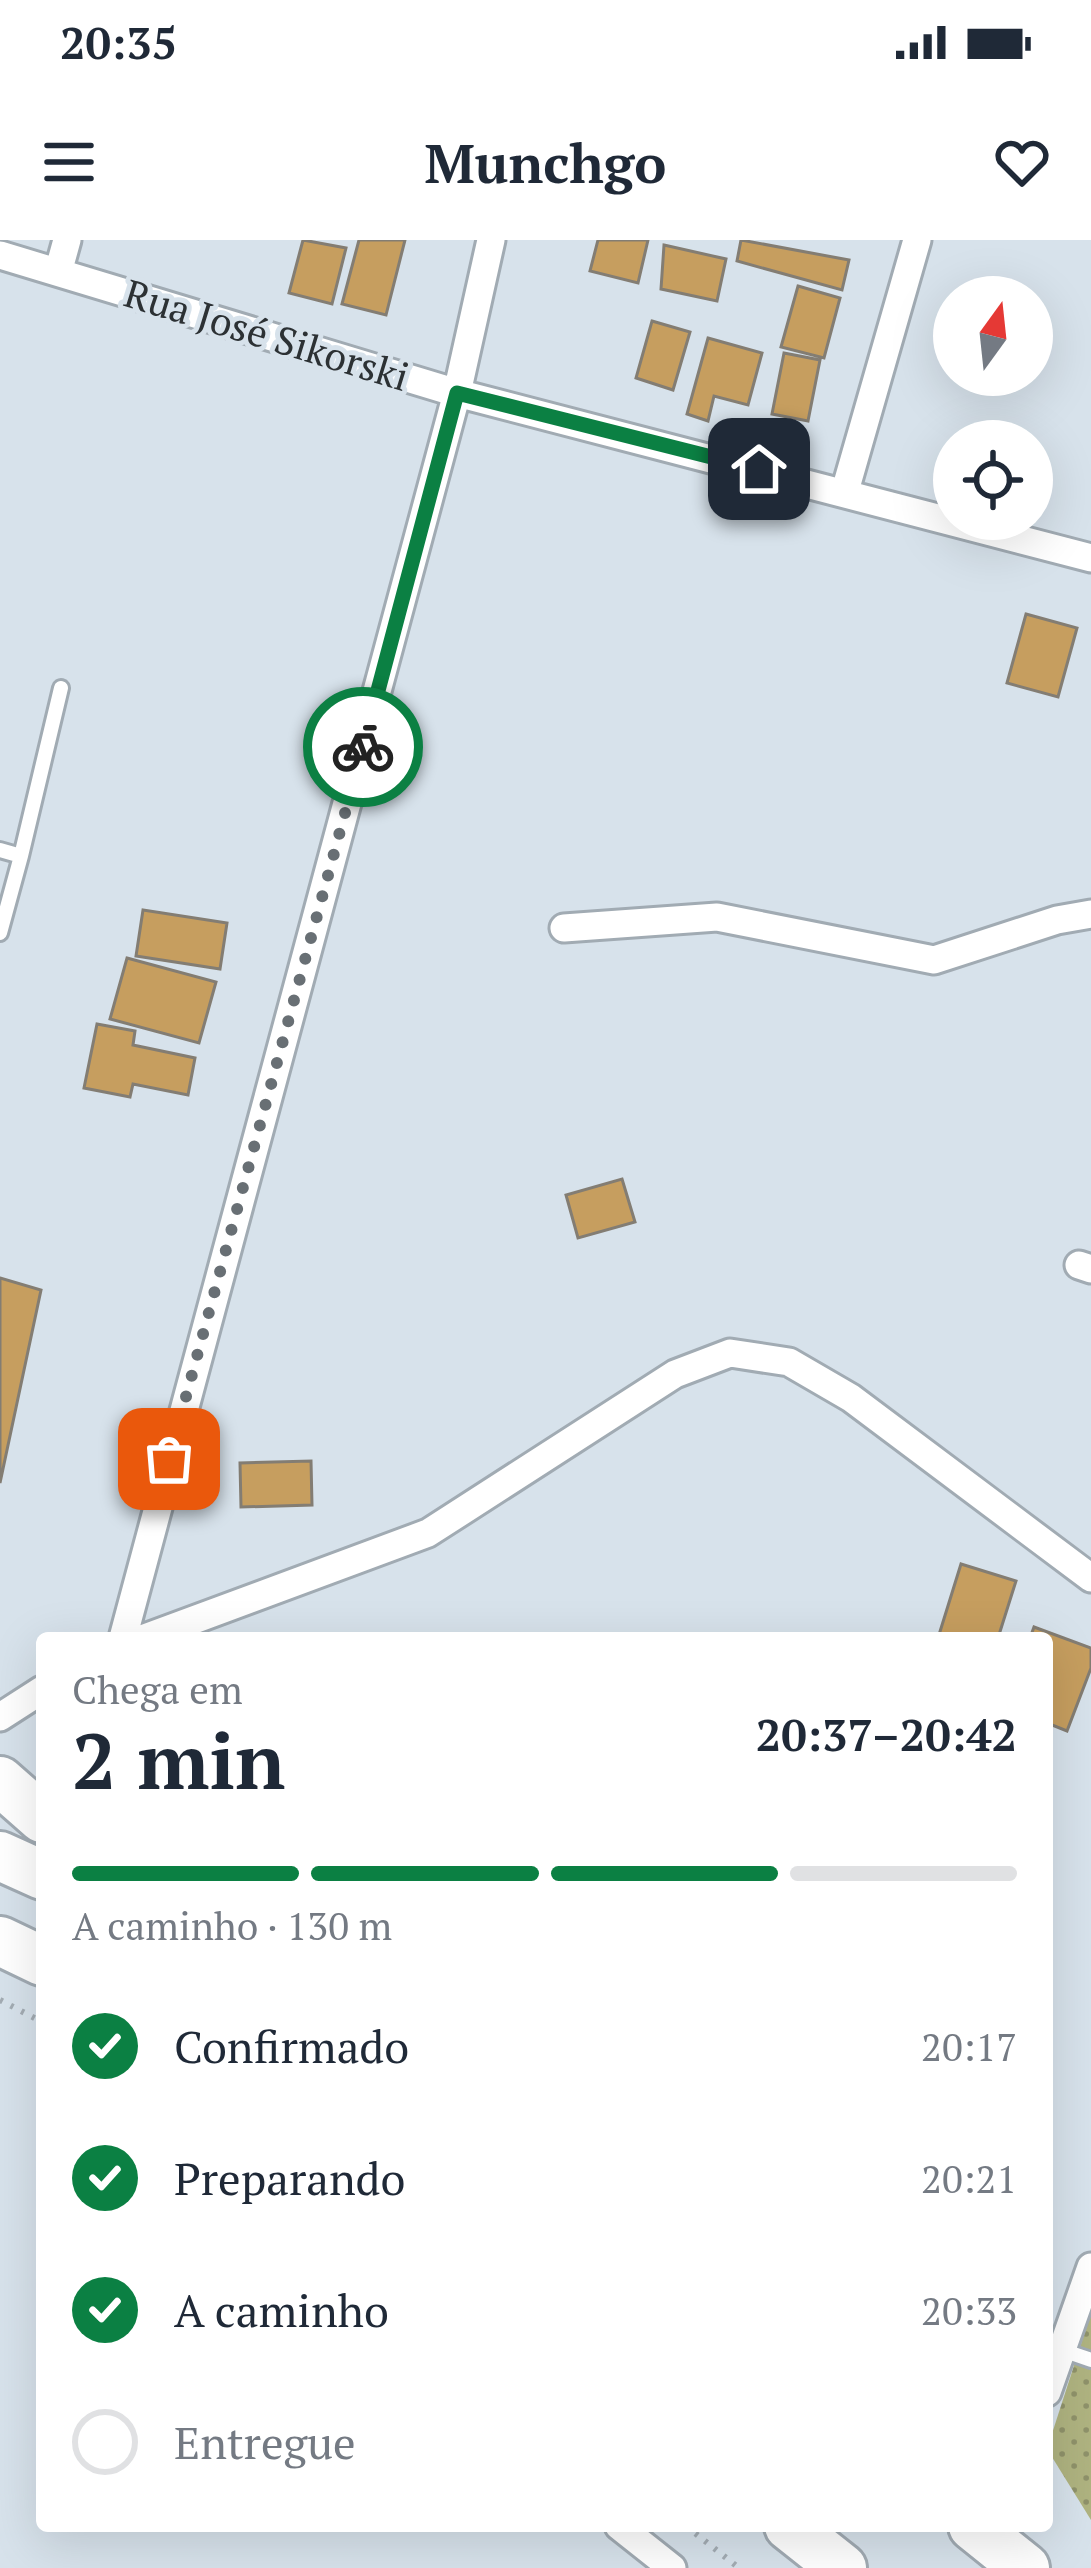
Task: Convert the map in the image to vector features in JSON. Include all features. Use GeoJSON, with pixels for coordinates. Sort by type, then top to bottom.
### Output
{"type":"FeatureCollection","features":[{"type":"Feature","properties":{"kind":"highway"},"geometry":{"type":"LineString","coordinates":[[0,1781],[36,1813]]}},
{"type":"Feature","properties":{"kind":"highway"},"geometry":{"type":"LineString","coordinates":[[0,1856],[36,1872]]}},
{"type":"Feature","properties":{"kind":"highway"},"geometry":{"type":"LineString","coordinates":[[0,1941],[36,1958]]}},
{"type":"Feature","properties":{"kind":"highway"},"geometry":{"type":"LineString","coordinates":[[797,2532],[842,2568]]}},
{"type":"Feature","properties":{"kind":"highway"},"geometry":{"type":"LineString","coordinates":[[980,2532],[1025,2568]]}},
{"type":"Feature","properties":{"kind":"street"},"geometry":{"type":"LineString","coordinates":[[59,269],[67,240]]}},
{"type":"Feature","properties":{"kind":"street"},"geometry":{"type":"LineString","coordinates":[[125,1632],[457,393],[490,240]]}},
{"type":"Feature","properties":{"kind":"street"},"geometry":{"type":"LineString","coordinates":[[845,491],[917,240]]}},
{"type":"Feature","properties":{"kind":"street","name":"Rua José Sikorski"},"geometry":{"type":"LineString","coordinates":[[0,255],[59,269],[457,393],[1091,558]]}},
{"type":"Feature","properties":{"kind":"street"},"geometry":{"type":"LineString","coordinates":[[563,928],[717,917],[934,960],[1057,920],[1091,914]]}},
{"type":"Feature","properties":{"kind":"street"},"geometry":{"type":"LineString","coordinates":[[161,1632],[428,1533],[675,1374],[730,1353],[789,1362],[851,1398],[1091,1578]]}},
{"type":"Feature","properties":{"kind":"street"},"geometry":{"type":"LineString","coordinates":[[0,1717],[36,1694]]}},
{"type":"Feature","properties":{"kind":"street"},"geometry":{"type":"LineString","coordinates":[[1053,2385],[1078,2355],[1091,2267]]}},
{"type":"Feature","properties":{"kind":"street"},"geometry":{"type":"LineString","coordinates":[[627,2532],[672,2568]]}},
{"type":"Feature","properties":{"kind":"lane"},"geometry":{"type":"LineString","coordinates":[[0,933],[61,688]]}},
{"type":"Feature","properties":{"kind":"lane"},"geometry":{"type":"LineString","coordinates":[[0,850],[21,856]]}},
{"type":"Feature","properties":{"kind":"path"},"geometry":{"type":"LineString","coordinates":[[0,2000],[36,2019]]}},
{"type":"Feature","properties":{"kind":"path"},"geometry":{"type":"LineString","coordinates":[[694,2532],[739,2568]]}},
{"type":"Feature","properties":{"kind":"green space"},"geometry":{"type":"Polygon","coordinates":[[[1091,2313],[1091,2520],[1053,2459],[1053,2430],[1091,2313]]]}},
{"type":"Feature","properties":{"kind":"building"},"geometry":{"type":"Polygon","coordinates":[[[303,240],[346,248],[332,304],[289,293],[303,240]]]}},
{"type":"Feature","properties":{"kind":"building"},"geometry":{"type":"Polygon","coordinates":[[[359,240],[405,240],[386,315],[342,304],[359,240]]]}},
{"type":"Feature","properties":{"kind":"building"},"geometry":{"type":"Polygon","coordinates":[[[598,240],[648,240],[638,283],[590,271],[598,240]]]}},
{"type":"Feature","properties":{"kind":"building"},"geometry":{"type":"Polygon","coordinates":[[[741,240],[849,260],[842,290],[737,261],[741,240]]]}},
{"type":"Feature","properties":{"kind":"building"},"geometry":{"type":"Polygon","coordinates":[[[664,245],[726,259],[717,301],[661,289],[664,245]]]}},
{"type":"Feature","properties":{"kind":"building"},"geometry":{"type":"Polygon","coordinates":[[[798,286],[840,298],[824,358],[781,347],[798,286]]]}},
{"type":"Feature","properties":{"kind":"building"},"geometry":{"type":"Polygon","coordinates":[[[652,321],[690,332],[673,390],[636,378],[652,321]]]}},
{"type":"Feature","properties":{"kind":"building"},"geometry":{"type":"Polygon","coordinates":[[[708,338],[762,353],[748,405],[714,396],[708,421],[687,414],[708,338]]]}},
{"type":"Feature","properties":{"kind":"building"},"geometry":{"type":"Polygon","coordinates":[[[784,353],[820,360],[808,421],[772,414],[784,353]]]}},
{"type":"Feature","properties":{"kind":"building"},"geometry":{"type":"Polygon","coordinates":[[[1026,614],[1077,628],[1058,697],[1007,683],[1026,614]]]}},
{"type":"Feature","properties":{"kind":"building"},"geometry":{"type":"Polygon","coordinates":[[[143,910],[227,923],[220,969],[136,956],[143,910]]]}},
{"type":"Feature","properties":{"kind":"building"},"geometry":{"type":"Polygon","coordinates":[[[127,958],[216,982],[199,1043],[110,1019],[127,958]]]}},
{"type":"Feature","properties":{"kind":"building"},"geometry":{"type":"Polygon","coordinates":[[[97,1024],[135,1031],[133,1045],[195,1058],[188,1095],[133,1084],[130,1097],[84,1088],[97,1024]]]}},
{"type":"Feature","properties":{"kind":"building"},"geometry":{"type":"Polygon","coordinates":[[[622,1179],[635,1222],[578,1238],[566,1195],[622,1179]]]}},
{"type":"Feature","properties":{"kind":"building"},"geometry":{"type":"Polygon","coordinates":[[[0,1278],[41,1290],[0,1483],[0,1278]]]}},
{"type":"Feature","properties":{"kind":"building"},"geometry":{"type":"Polygon","coordinates":[[[311,1461],[312,1505],[241,1507],[240,1463],[311,1461]]]}},
{"type":"Feature","properties":{"kind":"building"},"geometry":{"type":"Polygon","coordinates":[[[961,1564],[1016,1581],[1000,1632],[940,1632],[961,1564]]]}},
{"type":"Feature","properties":{"kind":"building"},"geometry":{"type":"Polygon","coordinates":[[[1053,1634],[1091,1648],[1091,1668],[1067,1731],[1053,1725],[1053,1634]]]}},
{"type":"Feature","properties":{"kind":"way so far"},"geometry":{"type":"LineString","coordinates":[[169,1459],[363,747]]}},
{"type":"Feature","properties":{"kind":"route"},"geometry":{"type":"LineString","coordinates":[[363,747],[457,393],[759,469]]}}]}
